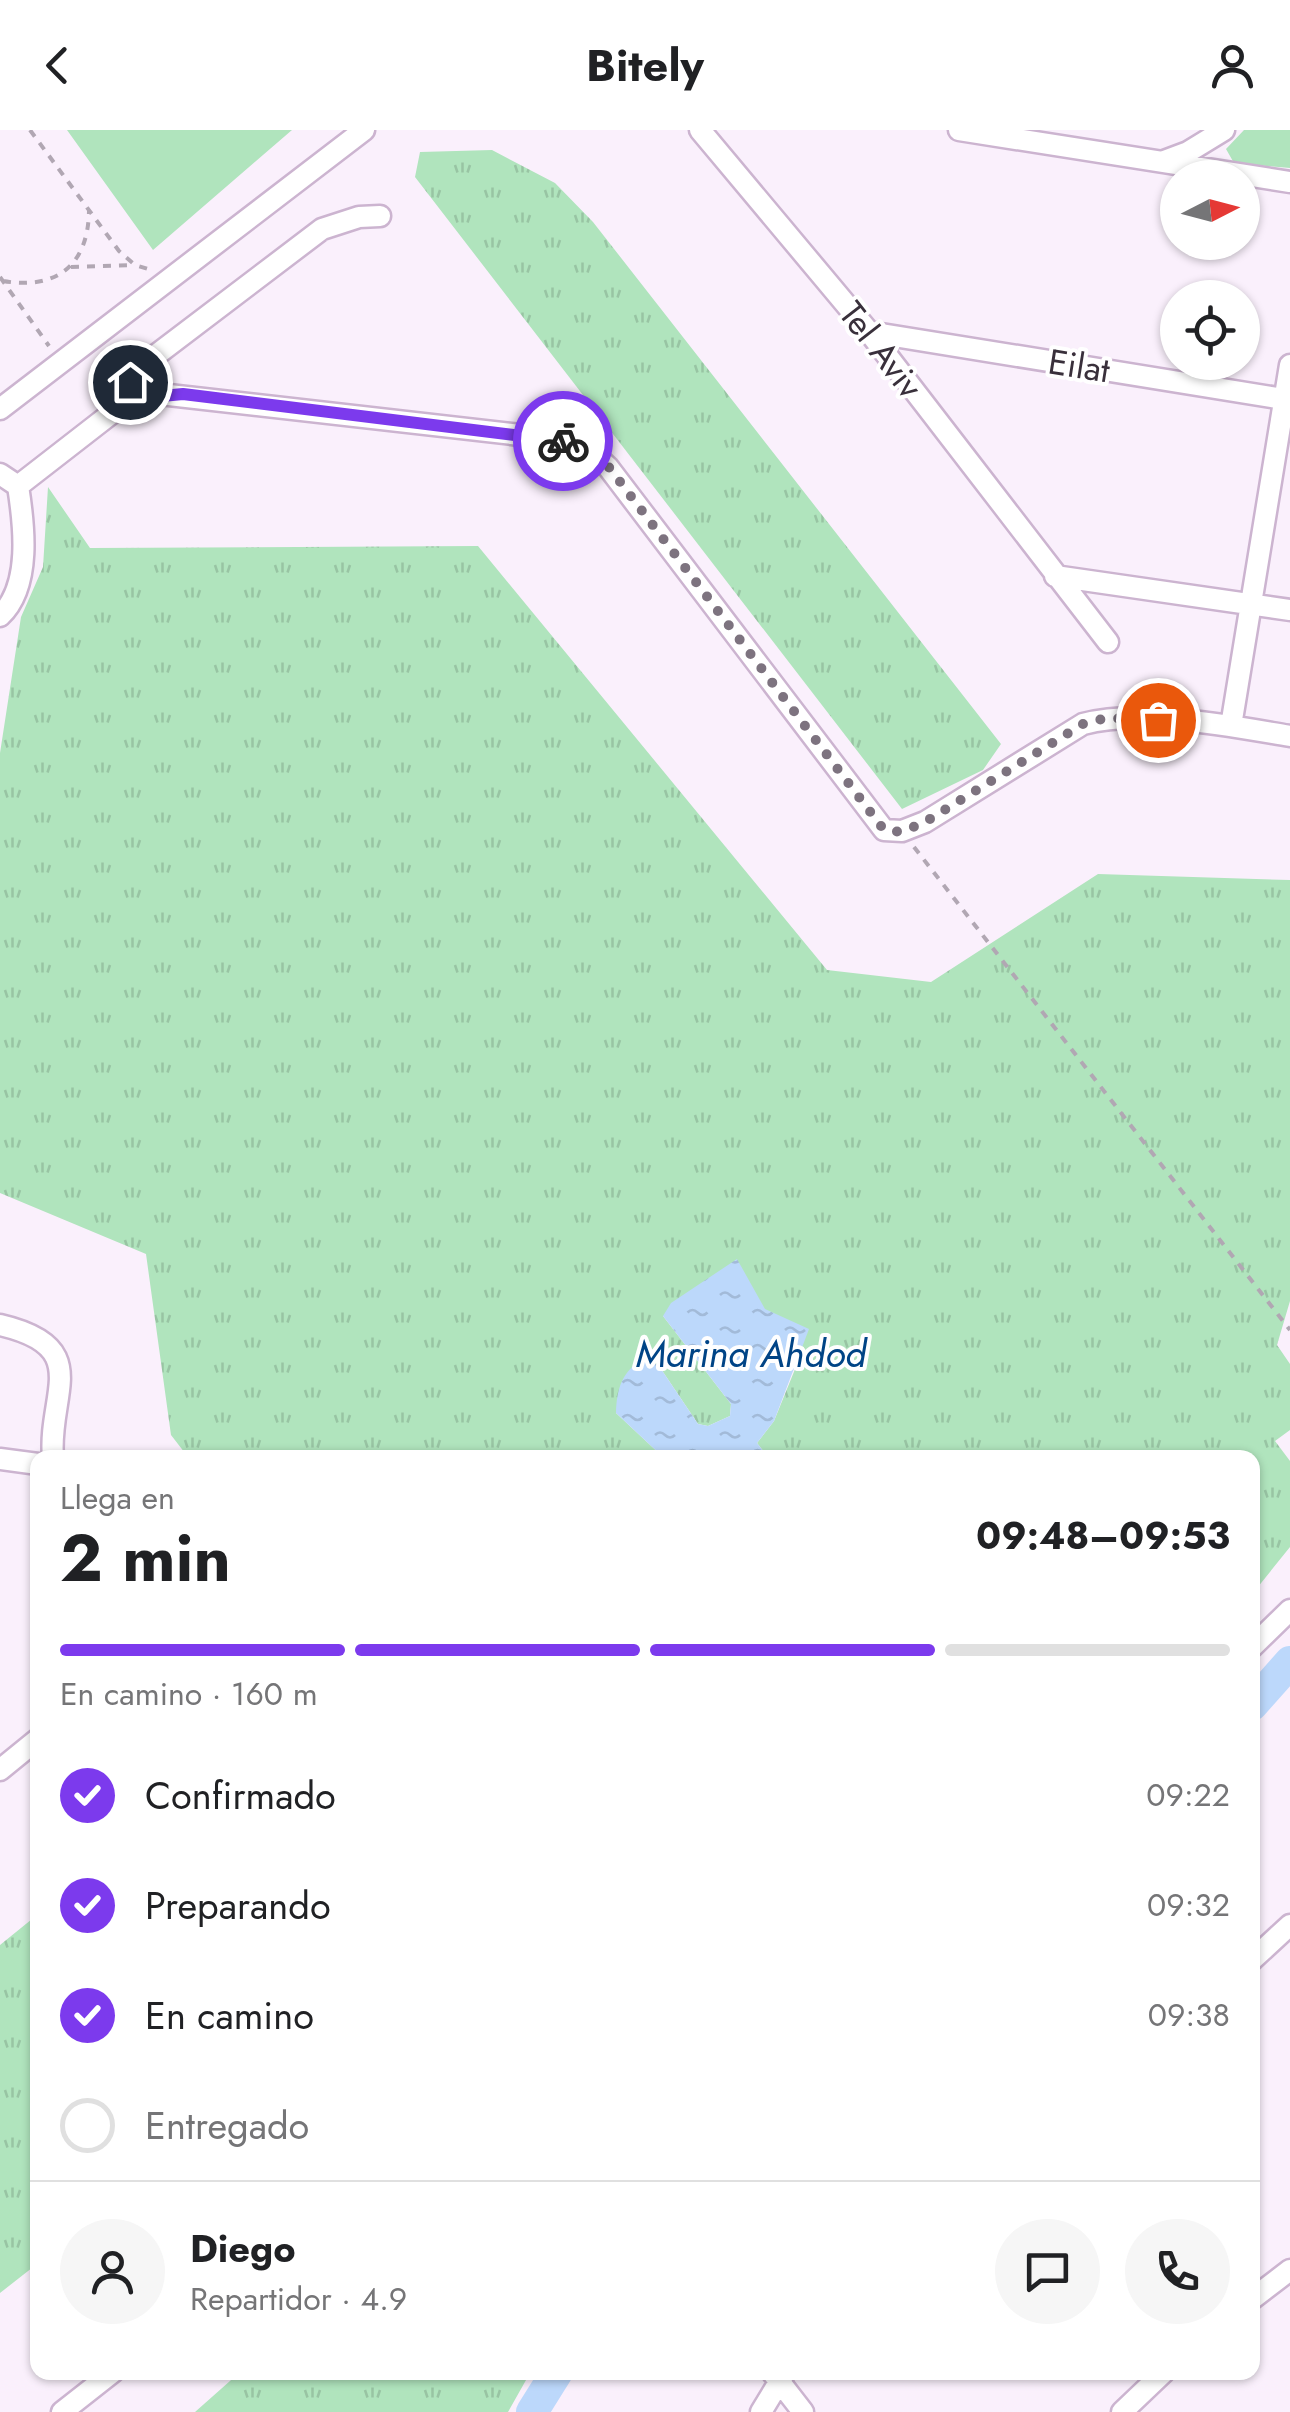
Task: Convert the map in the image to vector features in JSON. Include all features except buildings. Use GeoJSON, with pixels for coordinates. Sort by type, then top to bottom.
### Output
{"type":"FeatureCollection","features":[{"type":"Feature","properties":{"kind":"street"},"geometry":{"type":"LineString","coordinates":[[0,409],[364,130]]}},
{"type":"Feature","properties":{"kind":"street","name":"Tel Aviv"},"geometry":{"type":"LineString","coordinates":[[700,130],[869,332],[1108,642]]}},
{"type":"Feature","properties":{"kind":"street"},"geometry":{"type":"LineString","coordinates":[[959,130],[1160,162]]}},
{"type":"Feature","properties":{"kind":"street"},"geometry":{"type":"LineString","coordinates":[[1167,160],[1224,130]]}},
{"type":"Feature","properties":{"kind":"street"},"geometry":{"type":"LineString","coordinates":[[1260,177],[1290,182]]}},
{"type":"Feature","properties":{"kind":"street"},"geometry":{"type":"LineString","coordinates":[[130,399],[130,382],[139,368],[322,229],[359,217],[380,216]]}},
{"type":"Feature","properties":{"kind":"street","name":"Eilat"},"geometry":{"type":"LineString","coordinates":[[869,332],[1288,400]]}},
{"type":"Feature","properties":{"kind":"street"},"geometry":{"type":"LineString","coordinates":[[1231,726],[1288,400],[1290,366]]}},
{"type":"Feature","properties":{"kind":"street"},"geometry":{"type":"LineString","coordinates":[[0,616],[19,577],[26,538],[9,480],[130,399],[183,394],[547,438],[596,455],[884,830],[902,832],[925,822],[1083,724],[1122,718],[1231,726],[1290,736]]}},
{"type":"Feature","properties":{"kind":"street"},"geometry":{"type":"LineString","coordinates":[[1054,576],[1290,610]]}},
{"type":"Feature","properties":{"kind":"street"},"geometry":{"type":"LineString","coordinates":[[0,1325],[36,1336],[56,1356],[60,1386],[52,1450]]}},
{"type":"Feature","properties":{"kind":"street"},"geometry":{"type":"LineString","coordinates":[[0,1459],[30,1463]]}},
{"type":"Feature","properties":{"kind":"street"},"geometry":{"type":"LineString","coordinates":[[1260,1639],[1290,1610]]}},
{"type":"Feature","properties":{"kind":"street"},"geometry":{"type":"LineString","coordinates":[[0,1770],[30,1746]]}},
{"type":"Feature","properties":{"kind":"street"},"geometry":{"type":"LineString","coordinates":[[1260,1953],[1290,1925]]}},
{"type":"Feature","properties":{"kind":"street"},"geometry":{"type":"LineString","coordinates":[[1260,2294],[1290,2270]]}},
{"type":"Feature","properties":{"kind":"street"},"geometry":{"type":"LineString","coordinates":[[62,2412],[103,2380]]}},
{"type":"Feature","properties":{"kind":"street"},"geometry":{"type":"LineString","coordinates":[[761,2412],[777,2380]]}},
{"type":"Feature","properties":{"kind":"street"},"geometry":{"type":"LineString","coordinates":[[782,2380],[803,2412]]}},
{"type":"Feature","properties":{"kind":"street"},"geometry":{"type":"LineString","coordinates":[[1122,2412],[1156,2380]]}},
{"type":"Feature","properties":{"kind":"path"},"geometry":{"type":"LineString","coordinates":[[30,130],[118,251],[136,266]]}},
{"type":"Feature","properties":{"kind":"path"},"geometry":{"type":"LineString","coordinates":[[2,279],[27,285],[39,283],[51,280],[70,266],[89,232],[90,211]]}},
{"type":"Feature","properties":{"kind":"path"},"geometry":{"type":"LineString","coordinates":[[70,266],[181,270]]}},
{"type":"Feature","properties":{"kind":"path"},"geometry":{"type":"LineString","coordinates":[[2,279],[60,362]]}},
{"type":"Feature","properties":{"kind":"path"},"geometry":{"type":"LineString","coordinates":[[902,832],[1290,1330]]}},
{"type":"Feature","properties":{"kind":"green space"},"geometry":{"type":"Polygon","coordinates":[[[67,130],[292,130],[153,250],[67,130]]]}},
{"type":"Feature","properties":{"kind":"green space"},"geometry":{"type":"Polygon","coordinates":[[[1244,130],[1290,130],[1290,168],[1260,165],[1260,160],[1232,160],[1226,149],[1244,130]]]}},
{"type":"Feature","properties":{"kind":"green space"},"geometry":{"type":"Polygon","coordinates":[[[492,150],[555,183],[593,222],[1001,744],[983,770],[902,809],[415,177],[420,152],[492,150]]]}},
{"type":"Feature","properties":{"kind":"green space"},"geometry":{"type":"Polygon","coordinates":[[[48,487],[90,548],[478,546],[827,970],[931,982],[1098,874],[1290,880],[1290,1301],[1277,1345],[1290,1364],[1290,1430],[1275,1441],[1290,1461],[1290,1547],[1260,1584],[1260,1450],[762,1450],[757,1443],[774,1421],[804,1347],[663,1316],[731,1404],[730,1416],[708,1426],[698,1424],[659,1366],[616,1413],[656,1450],[183,1450],[171,1435],[146,1254],[0,1193],[0,753],[21,617],[43,567],[48,487]]]}},
{"type":"Feature","properties":{"kind":"green space"},"geometry":{"type":"Polygon","coordinates":[[[30,1921],[30,2269],[0,2293],[0,1945],[30,1921]]]}},
{"type":"Feature","properties":{"kind":"green space"},"geometry":{"type":"Polygon","coordinates":[[[230,2380],[526,2380],[508,2412],[195,2412],[230,2380]]]}},
{"type":"Feature","properties":{"kind":"water","name":"Marina Ahdod"},"geometry":{"type":"Polygon","coordinates":[[[737,1259],[765,1309],[809,1329],[774,1421],[757,1443],[762,1450],[656,1450],[616,1413],[625,1375],[643,1357],[659,1366],[698,1424],[708,1426],[730,1416],[731,1404],[663,1316],[671,1303],[737,1259]]]}},
{"type":"Feature","properties":{"kind":"waterway"},"geometry":{"type":"LineString","coordinates":[[1260,1696],[1290,1662]]}},
{"type":"Feature","properties":{"kind":"waterway"},"geometry":{"type":"LineString","coordinates":[[532,2412],[552,2380]]}},
{"type":"Feature","properties":{"kind":"way so far"},"geometry":{"type":"LineString","coordinates":[[563,441],[582,447],[608,466],[884,830],[902,832],[925,822],[1083,724],[1106,718],[1158,720]]}},
{"type":"Feature","properties":{"kind":"route"},"geometry":{"type":"LineString","coordinates":[[130,382],[130,399],[183,394],[563,441]]}}]}
